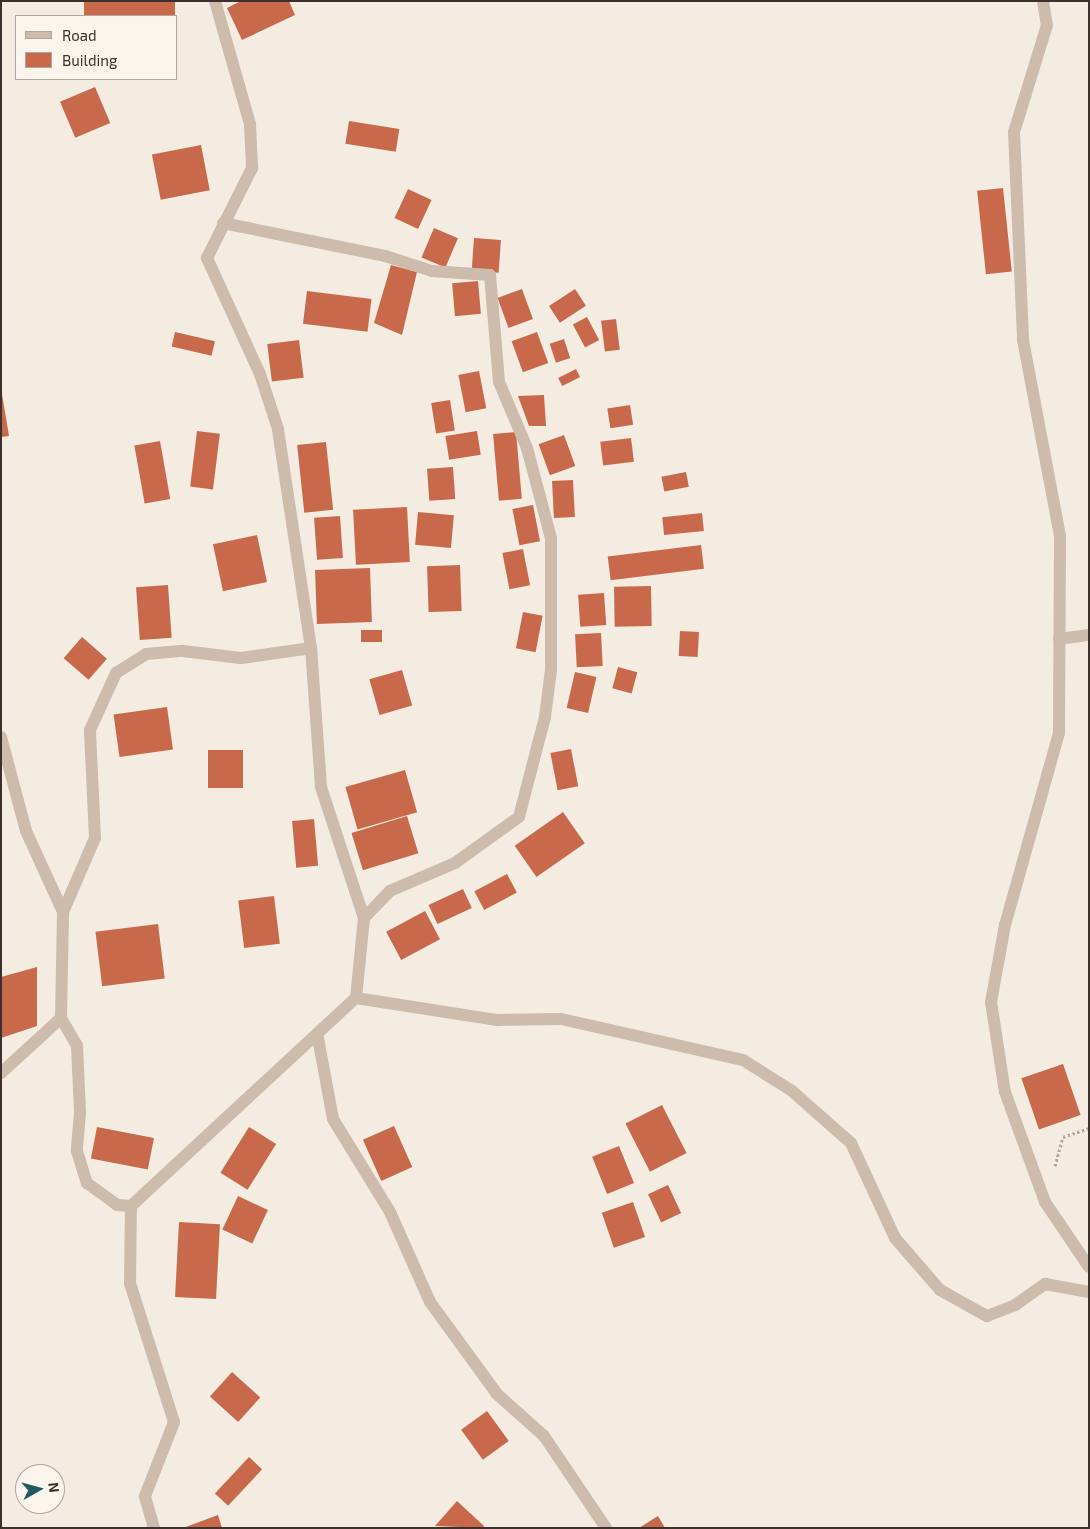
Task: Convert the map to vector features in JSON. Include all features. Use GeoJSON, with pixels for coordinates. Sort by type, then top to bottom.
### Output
{"type":"FeatureCollection","features":[{"type":"Feature","properties":{"kind":"street"},"geometry":{"type":"LineString","coordinates":[[154,1528],[145,1496],[174,1422],[130,1283],[130,1206],[292,1055],[318,1038],[356,998],[364,918],[321,787],[311,648],[278,429],[260,374],[207,258],[252,168],[250,124],[215,1]]}},
{"type":"Feature","properties":{"kind":"street"},"geometry":{"type":"LineString","coordinates":[[1043,1],[1047,24],[1014,132],[1023,340],[1060,536],[1059,733],[1005,925],[990,1002],[1005,1092],[1045,1202],[1089,1267]]}},
{"type":"Feature","properties":{"kind":"street"},"geometry":{"type":"LineString","coordinates":[[223,223],[385,256],[432,271],[490,275],[499,382],[527,448],[551,538],[551,670],[545,717],[519,817],[455,863],[390,891],[364,918]]}},
{"type":"Feature","properties":{"kind":"street"},"geometry":{"type":"LineString","coordinates":[[1059,639],[1089,635]]}},
{"type":"Feature","properties":{"kind":"street"},"geometry":{"type":"LineString","coordinates":[[130,1206],[117,1205],[87,1183],[77,1151],[80,1113],[76,1046],[62,1018],[63,912],[95,838],[90,730],[116,673],[146,654],[183,651],[241,658],[311,648]]}},
{"type":"Feature","properties":{"kind":"street"},"geometry":{"type":"LineString","coordinates":[[1,738],[26,831],[63,912]]}},
{"type":"Feature","properties":{"kind":"street"},"geometry":{"type":"LineString","coordinates":[[356,998],[497,1020],[561,1019],[743,1060],[792,1091],[851,1143],[894,1238],[940,1290],[987,1316],[1015,1305],[1045,1284],[1089,1292]]}},
{"type":"Feature","properties":{"kind":"street"},"geometry":{"type":"LineString","coordinates":[[1,1073],[62,1018]]}},
{"type":"Feature","properties":{"kind":"street"},"geometry":{"type":"LineString","coordinates":[[318,1038],[333,1118],[390,1212],[430,1302],[496,1394],[544,1436],[606,1528]]}},
{"type":"Feature","properties":{"kind":"path"},"geometry":{"type":"LineString","coordinates":[[1045,1202],[1063,1137],[1089,1128]]}},
{"type":"Feature","properties":{"kind":"building"},"geometry":{"type":"Polygon","coordinates":[[[84,1],[175,1],[175,15],[84,15],[84,1]]]}},
{"type":"Feature","properties":{"kind":"building"},"geometry":{"type":"Polygon","coordinates":[[[241,1],[289,1],[295,15],[242,40],[227,8],[241,1]]]}},
{"type":"Feature","properties":{"kind":"building"},"geometry":{"type":"Polygon","coordinates":[[[95,87],[110,123],[75,138],[60,102],[95,87]]]}},
{"type":"Feature","properties":{"kind":"building"},"geometry":{"type":"Polygon","coordinates":[[[349,121],[399,129],[396,152],[345,144],[349,121]]]}},
{"type":"Feature","properties":{"kind":"building"},"geometry":{"type":"Polygon","coordinates":[[[201,145],[210,190],[161,200],[152,155],[201,145]]]}},
{"type":"Feature","properties":{"kind":"building"},"geometry":{"type":"Polygon","coordinates":[[[1003,188],[1012,272],[986,274],[977,191],[1003,188]]]}},
{"type":"Feature","properties":{"kind":"building"},"geometry":{"type":"Polygon","coordinates":[[[408,189],[432,200],[418,229],[394,218],[408,189]]]}},
{"type":"Feature","properties":{"kind":"building"},"geometry":{"type":"Polygon","coordinates":[[[434,228],[458,238],[445,268],[421,257],[434,228]]]}},
{"type":"Feature","properties":{"kind":"building"},"geometry":{"type":"Polygon","coordinates":[[[474,238],[501,240],[499,273],[472,271],[474,238]]]}},
{"type":"Feature","properties":{"kind":"building"},"geometry":{"type":"Polygon","coordinates":[[[391,265],[417,272],[402,335],[374,323],[391,265]]]}},
{"type":"Feature","properties":{"kind":"building"},"geometry":{"type":"Polygon","coordinates":[[[478,281],[481,314],[455,316],[452,283],[478,281]]]}},
{"type":"Feature","properties":{"kind":"building"},"geometry":{"type":"Polygon","coordinates":[[[522,289],[533,319],[509,328],[498,298],[522,289]]]}},
{"type":"Feature","properties":{"kind":"building"},"geometry":{"type":"Polygon","coordinates":[[[575,289],[586,306],[560,323],[549,306],[575,289]]]}},
{"type":"Feature","properties":{"kind":"building"},"geometry":{"type":"Polygon","coordinates":[[[307,291],[372,299],[367,332],[303,324],[307,291]]]}},
{"type":"Feature","properties":{"kind":"building"},"geometry":{"type":"Polygon","coordinates":[[[587,317],[599,340],[585,347],[573,325],[587,317]]]}},
{"type":"Feature","properties":{"kind":"building"},"geometry":{"type":"Polygon","coordinates":[[[616,319],[620,350],[605,352],[601,321],[616,319]]]}},
{"type":"Feature","properties":{"kind":"building"},"geometry":{"type":"Polygon","coordinates":[[[175,332],[215,341],[212,356],[172,347],[175,332]]]}},
{"type":"Feature","properties":{"kind":"building"},"geometry":{"type":"Polygon","coordinates":[[[537,332],[548,363],[523,372],[512,341],[537,332]]]}},
{"type":"Feature","properties":{"kind":"building"},"geometry":{"type":"Polygon","coordinates":[[[564,339],[570,358],[556,363],[550,344],[564,339]]]}},
{"type":"Feature","properties":{"kind":"building"},"geometry":{"type":"Polygon","coordinates":[[[299,340],[304,378],[272,382],[267,344],[299,340]]]}},
{"type":"Feature","properties":{"kind":"building"},"geometry":{"type":"Polygon","coordinates":[[[576,369],[580,377],[562,386],[558,378],[576,369]]]}},
{"type":"Feature","properties":{"kind":"building"},"geometry":{"type":"Polygon","coordinates":[[[479,371],[486,408],[466,412],[458,375],[479,371]]]}},
{"type":"Feature","properties":{"kind":"building"},"geometry":{"type":"Polygon","coordinates":[[[1,388],[9,436],[1,437],[1,388]]]}},
{"type":"Feature","properties":{"kind":"building"},"geometry":{"type":"Polygon","coordinates":[[[544,395],[546,426],[529,426],[518,396],[544,395]]]}},
{"type":"Feature","properties":{"kind":"building"},"geometry":{"type":"Polygon","coordinates":[[[450,400],[455,431],[436,434],[431,403],[450,400]]]}},
{"type":"Feature","properties":{"kind":"building"},"geometry":{"type":"Polygon","coordinates":[[[630,405],[633,425],[610,428],[607,409],[630,405]]]}},
{"type":"Feature","properties":{"kind":"building"},"geometry":{"type":"Polygon","coordinates":[[[197,431],[220,434],[213,489],[190,487],[197,431]]]}},
{"type":"Feature","properties":{"kind":"building"},"geometry":{"type":"Polygon","coordinates":[[[477,431],[481,455],[449,460],[445,436],[477,431]]]}},
{"type":"Feature","properties":{"kind":"building"},"geometry":{"type":"Polygon","coordinates":[[[516,432],[522,499],[499,501],[493,434],[516,432]]]}},
{"type":"Feature","properties":{"kind":"building"},"geometry":{"type":"Polygon","coordinates":[[[564,435],[575,466],[550,475],[539,444],[564,435]]]}},
{"type":"Feature","properties":{"kind":"building"},"geometry":{"type":"Polygon","coordinates":[[[631,438],[634,462],[603,466],[600,442],[631,438]]]}},
{"type":"Feature","properties":{"kind":"building"},"geometry":{"type":"Polygon","coordinates":[[[160,441],[170,499],[145,504],[134,446],[160,441]]]}},
{"type":"Feature","properties":{"kind":"building"},"geometry":{"type":"Polygon","coordinates":[[[326,442],[333,510],[304,513],[297,445],[326,442]]]}},
{"type":"Feature","properties":{"kind":"building"},"geometry":{"type":"Polygon","coordinates":[[[453,467],[455,499],[429,501],[427,469],[453,467]]]}},
{"type":"Feature","properties":{"kind":"building"},"geometry":{"type":"Polygon","coordinates":[[[686,472],[689,487],[664,491],[661,477],[686,472]]]}},
{"type":"Feature","properties":{"kind":"building"},"geometry":{"type":"Polygon","coordinates":[[[573,480],[575,517],[554,518],[552,481],[573,480]]]}},
{"type":"Feature","properties":{"kind":"building"},"geometry":{"type":"Polygon","coordinates":[[[533,505],[540,541],[519,545],[512,509],[533,505]]]}},
{"type":"Feature","properties":{"kind":"building"},"geometry":{"type":"Polygon","coordinates":[[[407,507],[410,562],[356,565],[353,510],[407,507]]]}},
{"type":"Feature","properties":{"kind":"building"},"geometry":{"type":"Polygon","coordinates":[[[418,512],[454,515],[451,548],[415,545],[418,512]]]}},
{"type":"Feature","properties":{"kind":"building"},"geometry":{"type":"Polygon","coordinates":[[[702,513],[704,531],[664,535],[662,517],[702,513]]]}},
{"type":"Feature","properties":{"kind":"building"},"geometry":{"type":"Polygon","coordinates":[[[340,516],[343,558],[317,560],[314,518],[340,516]]]}},
{"type":"Feature","properties":{"kind":"building"},"geometry":{"type":"Polygon","coordinates":[[[257,535],[267,582],[223,591],[213,544],[257,535]]]}},
{"type":"Feature","properties":{"kind":"building"},"geometry":{"type":"Polygon","coordinates":[[[701,545],[704,569],[611,580],[608,556],[701,545]]]}},
{"type":"Feature","properties":{"kind":"building"},"geometry":{"type":"Polygon","coordinates":[[[523,549],[530,585],[509,589],[502,553],[523,549]]]}},
{"type":"Feature","properties":{"kind":"building"},"geometry":{"type":"Polygon","coordinates":[[[460,565],[462,611],[429,612],[427,566],[460,565]]]}},
{"type":"Feature","properties":{"kind":"building"},"geometry":{"type":"Polygon","coordinates":[[[370,568],[372,622],[317,624],[315,570],[370,568]]]}},
{"type":"Feature","properties":{"kind":"building"},"geometry":{"type":"Polygon","coordinates":[[[168,585],[172,638],[140,640],[136,587],[168,585]]]}},
{"type":"Feature","properties":{"kind":"building"},"geometry":{"type":"Polygon","coordinates":[[[651,586],[652,626],[615,627],[614,587],[651,586]]]}},
{"type":"Feature","properties":{"kind":"building"},"geometry":{"type":"Polygon","coordinates":[[[604,593],[606,625],[580,627],[578,595],[604,593]]]}},
{"type":"Feature","properties":{"kind":"building"},"geometry":{"type":"Polygon","coordinates":[[[523,612],[543,616],[536,652],[516,648],[523,612]]]}},
{"type":"Feature","properties":{"kind":"building"},"geometry":{"type":"Polygon","coordinates":[[[361,630],[382,630],[382,642],[361,642],[361,630]]]}},
{"type":"Feature","properties":{"kind":"building"},"geometry":{"type":"Polygon","coordinates":[[[680,631],[699,632],[698,657],[679,656],[680,631]]]}},
{"type":"Feature","properties":{"kind":"building"},"geometry":{"type":"Polygon","coordinates":[[[601,633],[603,666],[577,667],[575,634],[601,633]]]}},
{"type":"Feature","properties":{"kind":"building"},"geometry":{"type":"Polygon","coordinates":[[[82,637],[107,659],[89,680],[64,658],[82,637]]]}},
{"type":"Feature","properties":{"kind":"building"},"geometry":{"type":"Polygon","coordinates":[[[618,667],[637,672],[632,693],[612,688],[618,667]]]}},
{"type":"Feature","properties":{"kind":"building"},"geometry":{"type":"Polygon","coordinates":[[[402,670],[412,706],[380,715],[369,679],[402,670]]]}},
{"type":"Feature","properties":{"kind":"building"},"geometry":{"type":"Polygon","coordinates":[[[575,672],[596,677],[588,713],[567,708],[575,672]]]}},
{"type":"Feature","properties":{"kind":"building"},"geometry":{"type":"Polygon","coordinates":[[[167,707],[173,750],[120,757],[114,715],[167,707]]]}},
{"type":"Feature","properties":{"kind":"building"},"geometry":{"type":"Polygon","coordinates":[[[571,749],[578,786],[558,790],[550,753],[571,749]]]}},
{"type":"Feature","properties":{"kind":"building"},"geometry":{"type":"Polygon","coordinates":[[[208,750],[243,750],[243,788],[208,788],[208,750]]]}},
{"type":"Feature","properties":{"kind":"building"},"geometry":{"type":"Polygon","coordinates":[[[405,770],[417,812],[358,829],[345,787],[405,770]]]}},
{"type":"Feature","properties":{"kind":"building"},"geometry":{"type":"Polygon","coordinates":[[[563,812],[585,843],[536,877],[515,846],[563,812]]]}},
{"type":"Feature","properties":{"kind":"building"},"geometry":{"type":"Polygon","coordinates":[[[407,816],[418,853],[363,870],[352,833],[407,816]]]}},
{"type":"Feature","properties":{"kind":"building"},"geometry":{"type":"Polygon","coordinates":[[[314,819],[318,866],[296,868],[292,821],[314,819]]]}},
{"type":"Feature","properties":{"kind":"building"},"geometry":{"type":"Polygon","coordinates":[[[507,874],[517,893],[484,910],[474,891],[507,874]]]}},
{"type":"Feature","properties":{"kind":"building"},"geometry":{"type":"Polygon","coordinates":[[[463,889],[472,908],[437,924],[429,905],[463,889]]]}},
{"type":"Feature","properties":{"kind":"building"},"geometry":{"type":"Polygon","coordinates":[[[274,896],[280,944],[244,948],[238,900],[274,896]]]}},
{"type":"Feature","properties":{"kind":"building"},"geometry":{"type":"Polygon","coordinates":[[[425,911],[440,939],[401,960],[386,932],[425,911]]]}},
{"type":"Feature","properties":{"kind":"building"},"geometry":{"type":"Polygon","coordinates":[[[158,924],[165,979],[102,986],[95,932],[158,924]]]}},
{"type":"Feature","properties":{"kind":"building"},"geometry":{"type":"Polygon","coordinates":[[[37,967],[37,1026],[1,1038],[1,977],[37,967]]]}},
{"type":"Feature","properties":{"kind":"building"},"geometry":{"type":"Polygon","coordinates":[[[1063,1064],[1081,1115],[1039,1129],[1021,1078],[1063,1064]]]}},
{"type":"Feature","properties":{"kind":"building"},"geometry":{"type":"Polygon","coordinates":[[[662,1105],[687,1153],[650,1172],[625,1124],[662,1105]]]}},
{"type":"Feature","properties":{"kind":"building"},"geometry":{"type":"Polygon","coordinates":[[[394,1126],[412,1167],[381,1181],[363,1140],[394,1126]]]}},
{"type":"Feature","properties":{"kind":"building"},"geometry":{"type":"Polygon","coordinates":[[[97,1127],[154,1138],[148,1169],[91,1158],[97,1127]]]}},
{"type":"Feature","properties":{"kind":"building"},"geometry":{"type":"Polygon","coordinates":[[[249,1127],[276,1144],[248,1190],[220,1173],[249,1127]]]}},
{"type":"Feature","properties":{"kind":"building"},"geometry":{"type":"Polygon","coordinates":[[[619,1146],[634,1183],[607,1194],[592,1157],[619,1146]]]}},
{"type":"Feature","properties":{"kind":"building"},"geometry":{"type":"Polygon","coordinates":[[[668,1185],[681,1213],[661,1222],[648,1194],[668,1185]]]}},
{"type":"Feature","properties":{"kind":"building"},"geometry":{"type":"Polygon","coordinates":[[[238,1196],[268,1210],[252,1243],[222,1230],[238,1196]]]}},
{"type":"Feature","properties":{"kind":"building"},"geometry":{"type":"Polygon","coordinates":[[[633,1202],[645,1237],[614,1248],[602,1213],[633,1202]]]}},
{"type":"Feature","properties":{"kind":"building"},"geometry":{"type":"Polygon","coordinates":[[[179,1222],[220,1224],[216,1299],[175,1297],[179,1222]]]}},
{"type":"Feature","properties":{"kind":"building"},"geometry":{"type":"Polygon","coordinates":[[[232,1372],[260,1397],[238,1422],[210,1397],[232,1372]]]}},
{"type":"Feature","properties":{"kind":"building"},"geometry":{"type":"Polygon","coordinates":[[[487,1411],[509,1441],[483,1460],[461,1430],[487,1411]]]}},
{"type":"Feature","properties":{"kind":"building"},"geometry":{"type":"Polygon","coordinates":[[[249,1457],[262,1469],[228,1506],[215,1494],[249,1457]]]}},
{"type":"Feature","properties":{"kind":"building"},"geometry":{"type":"Polygon","coordinates":[[[457,1501],[484,1526],[483,1528],[435,1526],[457,1501]]]}},
{"type":"Feature","properties":{"kind":"building"},"geometry":{"type":"Polygon","coordinates":[[[218,1515],[222,1528],[183,1528],[218,1515]]]}},
{"type":"Feature","properties":{"kind":"building"},"geometry":{"type":"Polygon","coordinates":[[[658,1516],[665,1528],[639,1528],[658,1516]]]}}]}
